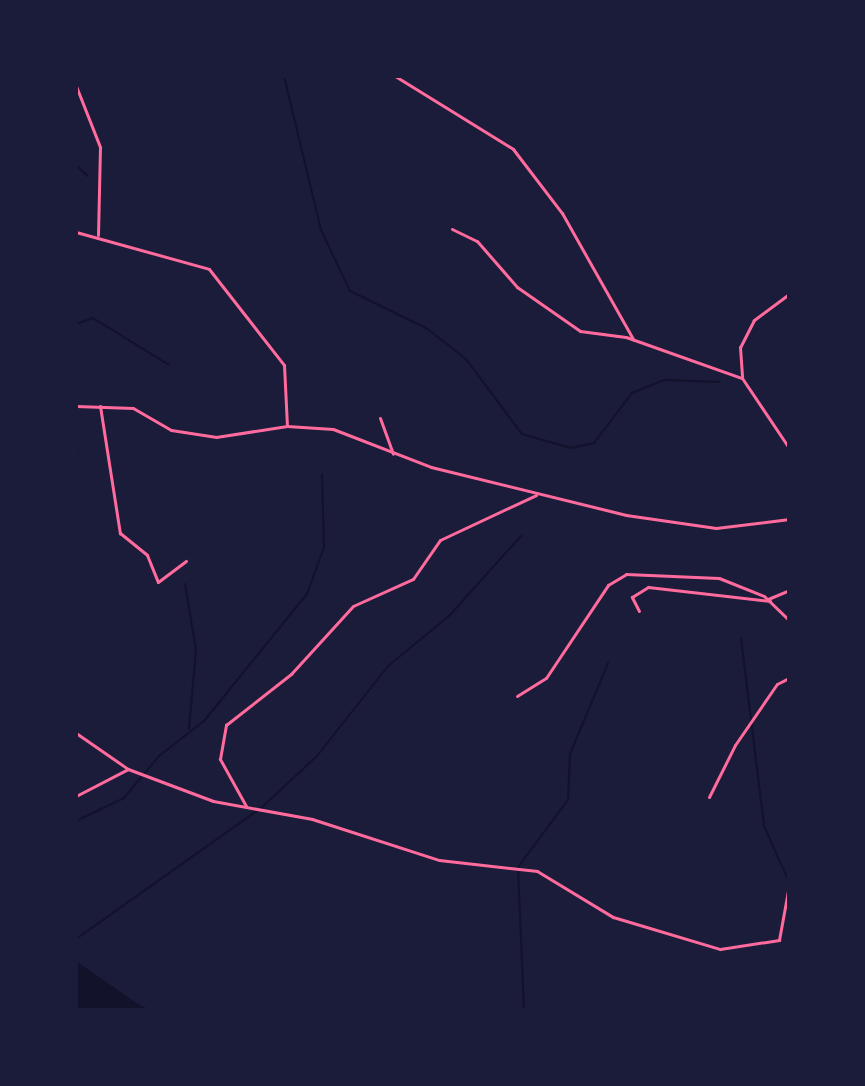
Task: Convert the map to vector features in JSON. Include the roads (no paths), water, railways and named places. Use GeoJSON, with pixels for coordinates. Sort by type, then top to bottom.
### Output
{"type":"FeatureCollection","features":[{"type":"Feature","properties":{"kind":"street"},"geometry":{"type":"LineString","coordinates":[[395,76],[473,118],[519,156],[562,213],[633,339]]}},
{"type":"Feature","properties":{"kind":"street"},"geometry":{"type":"LineString","coordinates":[[76,86],[100,147],[98,235]]}},
{"type":"Feature","properties":{"kind":"street"},"geometry":{"type":"LineString","coordinates":[[452,229],[477,241],[517,287],[571,326],[633,339],[742,378]]}},
{"type":"Feature","properties":{"kind":"street"},"geometry":{"type":"LineString","coordinates":[[76,232],[98,235],[218,278],[284,365],[287,426]]}},
{"type":"Feature","properties":{"kind":"street"},"geometry":{"type":"LineString","coordinates":[[789,294],[744,333],[742,378],[789,448]]}},
{"type":"Feature","properties":{"kind":"street"},"geometry":{"type":"LineString","coordinates":[[76,406],[133,408],[171,430],[216,437],[287,426],[349,433],[393,454],[536,495],[710,527],[789,519]]}},
{"type":"Feature","properties":{"kind":"street"},"geometry":{"type":"LineString","coordinates":[[100,406],[120,533],[147,555],[158,582],[186,561]]}},
{"type":"Feature","properties":{"kind":"street"},"geometry":{"type":"LineString","coordinates":[[380,418],[393,454]]}},
{"type":"Feature","properties":{"kind":"street"},"geometry":{"type":"LineString","coordinates":[[246,806],[220,759],[226,725],[291,674],[353,606],[413,579],[440,540],[536,495]]}},
{"type":"Feature","properties":{"kind":"street"},"geometry":{"type":"LineString","coordinates":[[517,696],[546,678],[619,577],[681,572],[726,580],[769,600],[789,620]]}},
{"type":"Feature","properties":{"kind":"street"},"geometry":{"type":"LineString","coordinates":[[639,611],[632,597],[648,587],[769,600],[789,590]]}},
{"type":"Feature","properties":{"kind":"street"},"geometry":{"type":"LineString","coordinates":[[709,797],[735,745],[777,684],[789,678]]}},
{"type":"Feature","properties":{"kind":"street"},"geometry":{"type":"LineString","coordinates":[[76,733],[128,769],[246,806],[368,834],[439,860],[537,871],[613,917],[720,949],[779,940],[789,885]]}},
{"type":"Feature","properties":{"kind":"street"},"geometry":{"type":"LineString","coordinates":[[76,796],[128,769]]}},
{"type":"Feature","properties":{"kind":"waterway"},"geometry":{"type":"LineString","coordinates":[[284,76],[321,230],[350,291],[426,328],[466,359],[522,434],[571,448],[594,443],[632,393],[665,380],[720,382]]}},
{"type":"Feature","properties":{"kind":"waterway"},"geometry":{"type":"LineString","coordinates":[[76,165],[88,176]]}},
{"type":"Feature","properties":{"kind":"waterway"},"geometry":{"type":"LineString","coordinates":[[76,324],[93,318],[169,365]]}},
{"type":"Feature","properties":{"kind":"waterway"},"geometry":{"type":"LineString","coordinates":[[76,821],[124,798],[159,756],[204,721],[307,594],[324,547],[322,474]]}},
{"type":"Feature","properties":{"kind":"waterway"},"geometry":{"type":"LineString","coordinates":[[76,939],[261,808],[317,756],[388,666],[449,616],[521,536]]}},
{"type":"Feature","properties":{"kind":"waterway"},"geometry":{"type":"LineString","coordinates":[[185,584],[196,650],[189,729]]}},
{"type":"Feature","properties":{"kind":"waterway"},"geometry":{"type":"LineString","coordinates":[[741,638],[764,826],[789,882]]}},
{"type":"Feature","properties":{"kind":"waterway"},"geometry":{"type":"LineString","coordinates":[[524,1010],[518,867],[568,800],[570,754],[608,663]]}}]}
